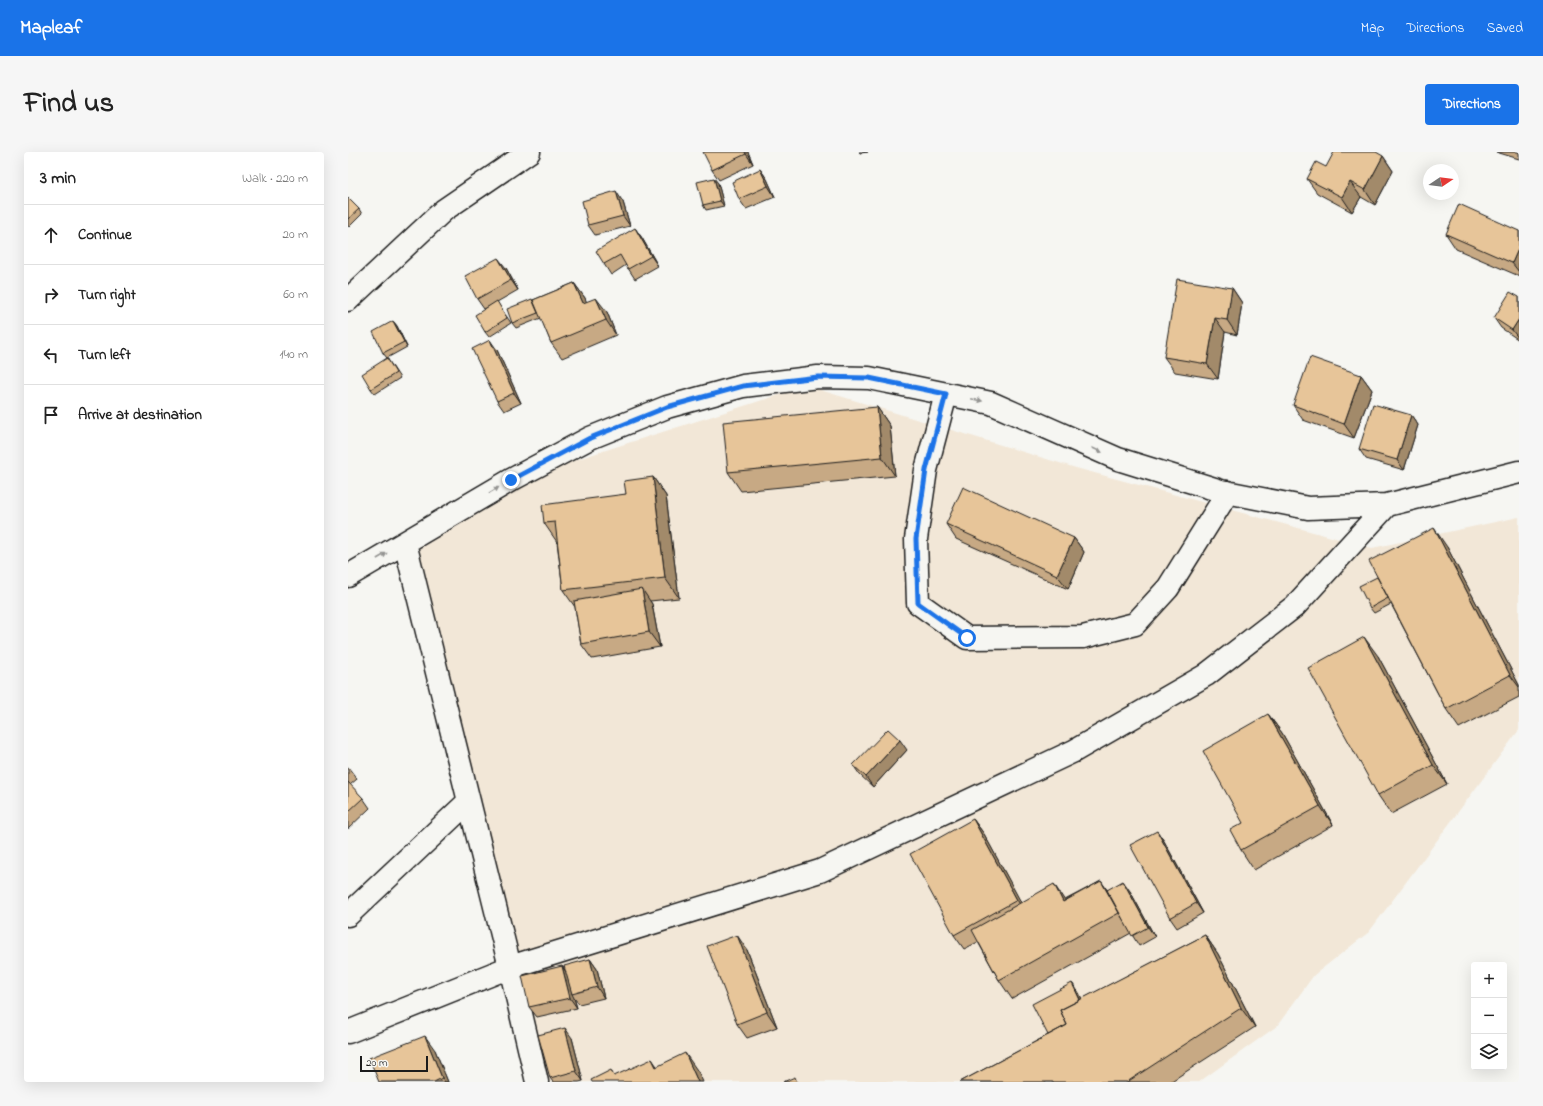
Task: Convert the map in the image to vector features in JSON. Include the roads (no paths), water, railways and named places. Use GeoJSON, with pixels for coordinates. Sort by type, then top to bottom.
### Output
{"type":"FeatureCollection","features":[{"type":"Feature","properties":{"kind":"street"},"geometry":{"type":"LineString","coordinates":[[348,300],[444,210],[529,152]]}},
{"type":"Feature","properties":{"kind":"street"},"geometry":{"type":"LineString","coordinates":[[348,576],[511,480],[590,438],[667,407],[743,386],[818,377],[869,378],[991,403],[1118,459],[1228,492],[1308,508],[1387,505],[1519,472]]}},
{"type":"Feature","properties":{"kind":"street"},"geometry":{"type":"LineString","coordinates":[[946,394],[926,470],[916,539],[918,603],[967,638],[1083,637],[1135,624],[1168,588],[1228,492]]}},
{"type":"Feature","properties":{"kind":"street"},"geometry":{"type":"LineString","coordinates":[[348,1032],[510,967],[820,871],[1074,751],[1206,675],[1295,606],[1387,505]]}},
{"type":"Feature","properties":{"kind":"street"},"geometry":{"type":"LineString","coordinates":[[405,543],[510,967],[536,1082]]}},
{"type":"Feature","properties":{"kind":"street"},"geometry":{"type":"LineString","coordinates":[[348,914],[469,801]]}}]}
